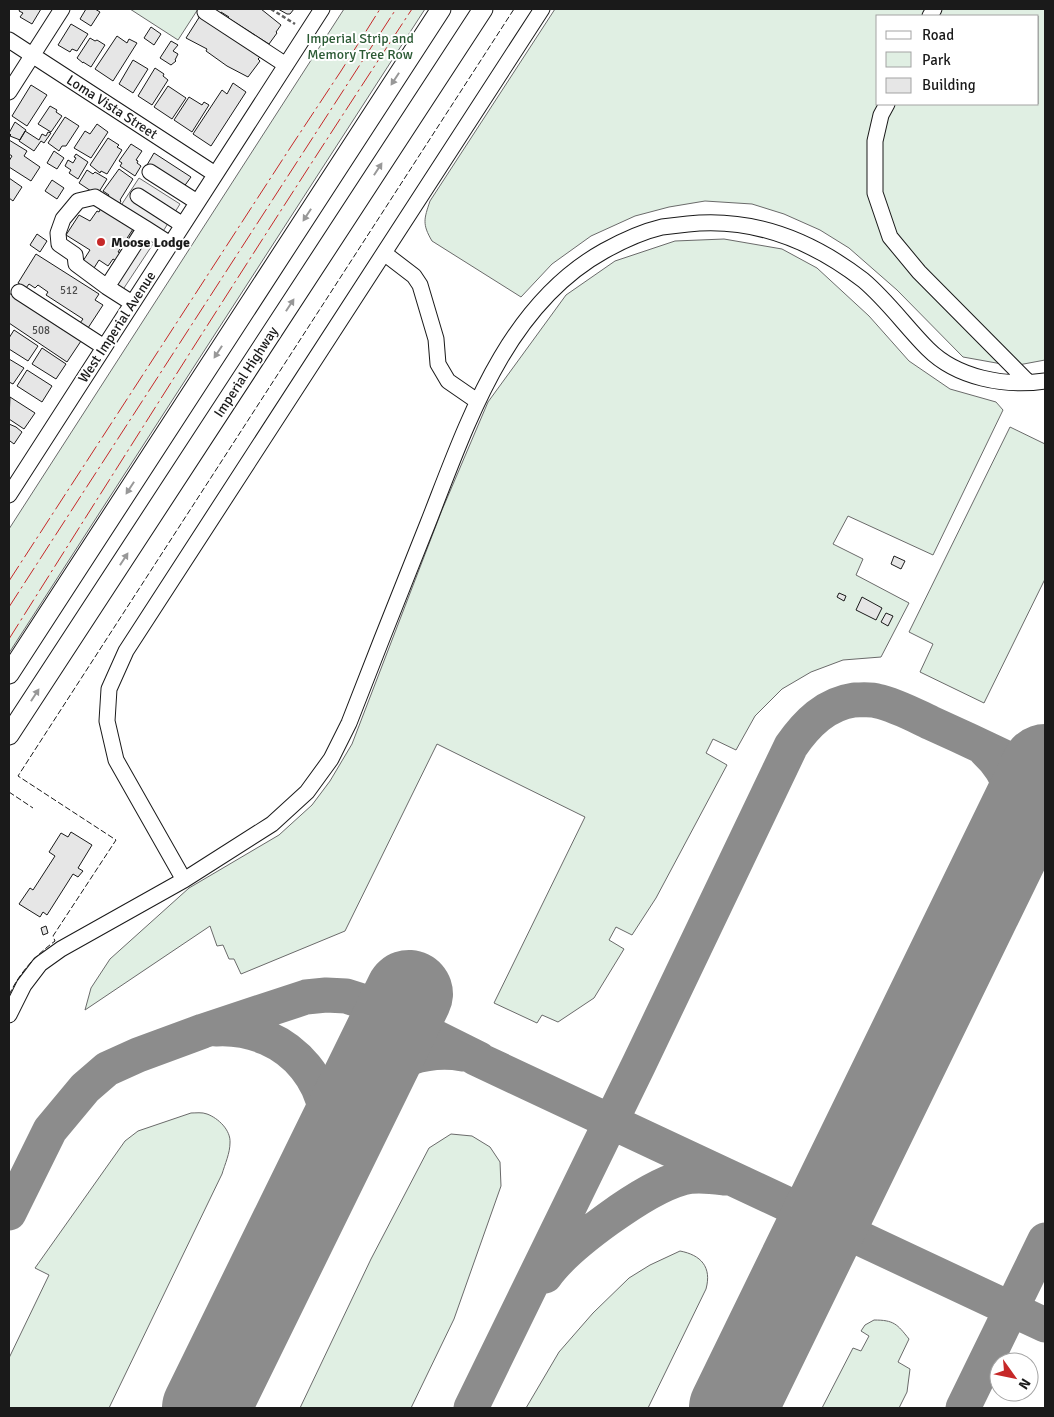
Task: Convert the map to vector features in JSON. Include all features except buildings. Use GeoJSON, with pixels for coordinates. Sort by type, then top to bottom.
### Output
{"type":"FeatureCollection","features":[{"type":"Feature","properties":{"kind":"main road"},"geometry":{"type":"LineString","coordinates":[[9,674],[441,9]]}},
{"type":"Feature","properties":{"kind":"main road","name":"Imperial Highway"},"geometry":{"type":"LineString","coordinates":[[9,735],[483,9]]}},
{"type":"Feature","properties":{"kind":"street"},"geometry":{"type":"LineString","coordinates":[[9,92],[62,9]]}},
{"type":"Feature","properties":{"kind":"street","name":"West Imperial Avenue"},"geometry":{"type":"LineString","coordinates":[[9,495],[322,9]]}},
{"type":"Feature","properties":{"kind":"street"},"geometry":{"type":"LineString","coordinates":[[184,880],[116,760],[108,721],[109,689],[126,651],[542,9]]}},
{"type":"Feature","properties":{"kind":"street"},"geometry":{"type":"LineString","coordinates":[[205,12],[286,65]]}},
{"type":"Feature","properties":{"kind":"street","name":"Loma Vista Street"},"geometry":{"type":"LineString","coordinates":[[9,40],[215,174]]}},
{"type":"Feature","properties":{"kind":"street"},"geometry":{"type":"LineString","coordinates":[[886,105],[881,115],[875,141],[875,193],[890,237],[919,272],[1028,382]]}},
{"type":"Feature","properties":{"kind":"street"},"geometry":{"type":"LineString","coordinates":[[150,172],[197,202]]}},
{"type":"Feature","properties":{"kind":"street"},"geometry":{"type":"LineString","coordinates":[[138,196],[183,225]]}},
{"type":"Feature","properties":{"kind":"street"},"geometry":{"type":"LineString","coordinates":[[132,303],[76,264],[75,255],[59,244],[58,233],[63,219],[78,201],[95,197],[170,244]]}},
{"type":"Feature","properties":{"kind":"street"},"geometry":{"type":"LineString","coordinates":[[9,1016],[24,985],[40,964],[61,949],[184,880],[272,824],[307,792],[331,759],[348,723],[477,401],[524,322],[554,288],[588,260],[625,240],[652,230],[703,223],[743,224],[791,238],[820,250],[864,282],[930,351],[954,367],[981,378],[1014,383],[1045,381]]}},
{"type":"Feature","properties":{"kind":"street"},"geometry":{"type":"LineString","coordinates":[[107,287],[145,228]]}},
{"type":"Feature","properties":{"kind":"street"},"geometry":{"type":"LineString","coordinates":[[384,253],[414,276],[420,285],[436,339],[438,364],[448,381],[477,401]]}},
{"type":"Feature","properties":{"kind":"street"},"geometry":{"type":"LineString","coordinates":[[19,292],[104,346]]}},
{"type":"Feature","properties":{"kind":"path"},"geometry":{"type":"LineString","coordinates":[[272,9],[289,20]]}},
{"type":"Feature","properties":{"kind":"green space"},"geometry":{"type":"Polygon","coordinates":[[[130,9],[198,9],[178,40],[130,9]]]}},
{"type":"Feature","properties":{"kind":"green space","name":"Imperial Strip and Memory Tree Row"},"geometry":{"type":"Polygon","coordinates":[[[344,9],[425,9],[9,653],[9,529],[344,9]]]}},
{"type":"Feature","properties":{"kind":"green space"},"geometry":{"type":"Polygon","coordinates":[[[555,9],[1045,9],[1045,360],[1013,366],[963,357],[897,290],[849,248],[820,230],[784,214],[752,204],[705,201],[669,207],[635,216],[591,236],[552,264],[521,297],[432,241],[425,226],[426,212],[430,201],[555,9]]]}},
{"type":"Feature","properties":{"kind":"green space"},"geometry":{"type":"Polygon","coordinates":[[[724,239],[782,249],[817,268],[869,316],[909,361],[950,389],[996,402],[1003,410],[933,555],[848,516],[833,544],[863,559],[856,575],[909,603],[881,657],[843,660],[811,672],[782,689],[755,716],[736,750],[713,739],[706,753],[727,765],[656,898],[632,935],[616,927],[609,940],[624,949],[594,998],[558,1022],[542,1015],[537,1023],[494,1003],[585,817],[437,744],[345,931],[241,974],[234,959],[229,959],[223,945],[217,946],[210,926],[85,1010],[91,988],[110,959],[189,888],[279,835],[312,805],[330,781],[352,744],[442,510],[488,402],[566,295],[615,261],[675,241],[724,239]]]}},
{"type":"Feature","properties":{"kind":"green space"},"geometry":{"type":"Polygon","coordinates":[[[1010,427],[1045,444],[1045,579],[984,703],[920,672],[933,644],[909,632],[1010,427]]]}},
{"type":"Feature","properties":{"kind":"green space"},"geometry":{"type":"Polygon","coordinates":[[[191,1113],[207,1114],[223,1125],[230,1138],[228,1155],[222,1174],[109,1408],[9,1408],[9,1358],[49,1275],[35,1268],[125,1141],[138,1131],[191,1113]]]}},
{"type":"Feature","properties":{"kind":"green space"},"geometry":{"type":"Polygon","coordinates":[[[451,1134],[472,1136],[490,1147],[500,1162],[501,1186],[454,1319],[411,1408],[300,1408],[371,1259],[429,1148],[451,1134]]]}},
{"type":"Feature","properties":{"kind":"green space"},"geometry":{"type":"Polygon","coordinates":[[[680,1251],[694,1256],[703,1263],[707,1274],[706,1289],[648,1408],[526,1408],[559,1352],[593,1313],[629,1278],[650,1265],[680,1251]]]}},
{"type":"Feature","properties":{"kind":"green space"},"geometry":{"type":"Polygon","coordinates":[[[874,1320],[891,1322],[909,1339],[898,1362],[910,1369],[907,1392],[899,1408],[822,1408],[853,1348],[861,1351],[869,1336],[861,1331],[865,1325],[874,1320]]]}},
{"type":"Feature","properties":{"kind":"shaded area"},"geometry":{"type":"Polygon","coordinates":[[[139,178],[180,204],[162,233],[120,207],[139,178]]]}},
{"type":"Feature","properties":{"kind":"shaded area"},"geometry":{"type":"Polygon","coordinates":[[[135,228],[155,241],[122,291],[103,279],[135,228]]]}},
{"type":"Feature","properties":{"kind":"taxiway"},"geometry":{"type":"LineString","coordinates":[[471,1408],[639,1064],[791,746],[811,722],[826,710],[844,702],[875,700],[905,710],[1045,777]]}},
{"type":"Feature","properties":{"kind":"taxiway"},"geometry":{"type":"LineString","coordinates":[[985,750],[1002,770],[1011,791],[1013,814],[1010,840]]}},
{"type":"Feature","properties":{"kind":"taxiway"},"geometry":{"type":"LineString","coordinates":[[1010,840],[1028,824],[1045,815]]}},
{"type":"Feature","properties":{"kind":"taxiway"},"geometry":{"type":"LineString","coordinates":[[9,1213],[50,1130],[85,1088],[107,1069],[138,1055],[203,1031],[306,997],[346,996],[365,1002],[479,1059]]}},
{"type":"Feature","properties":{"kind":"taxiway"},"geometry":{"type":"LineString","coordinates":[[216,1029],[243,1031],[267,1038],[288,1050],[305,1067],[318,1087],[326,1111],[327,1136],[322,1163],[256,1305]]}},
{"type":"Feature","properties":{"kind":"taxiway"},"geometry":{"type":"LineString","coordinates":[[330,1160],[362,1096],[376,1078],[398,1063],[423,1054],[463,1054]]}},
{"type":"Feature","properties":{"kind":"taxiway"},"geometry":{"type":"LineString","coordinates":[[475,1058],[1045,1325]]}},
{"type":"Feature","properties":{"kind":"taxiway"},"geometry":{"type":"LineString","coordinates":[[545,1276],[570,1249],[588,1234],[648,1193],[666,1184],[692,1176],[724,1178]]}},
{"type":"Feature","properties":{"kind":"taxiway"},"geometry":{"type":"LineString","coordinates":[[963,1408],[1045,1240]]}},
{"type":"Feature","properties":{"kind":"runway"},"geometry":{"type":"LineString","coordinates":[[733,1408],[1045,768]]}},
{"type":"Feature","properties":{"kind":"runway"},"geometry":{"type":"LineString","coordinates":[[206,1408],[409,994]]}},
{"type":"Feature","properties":{"kind":"fence"},"geometry":{"type":"LineString","coordinates":[[9,995],[29,965],[55,941],[53,936],[116,840],[18,776],[514,9]]}},
{"type":"Feature","properties":{"kind":"fence"},"geometry":{"type":"LineString","coordinates":[[9,792],[33,808]]}},
{"type":"Feature","properties":{"kind":"power"},"geometry":{"type":"LineString","coordinates":[[9,581],[380,9]]}},
{"type":"Feature","properties":{"kind":"power"},"geometry":{"type":"LineString","coordinates":[[9,607],[396,9]]}},
{"type":"Feature","properties":{"kind":"power"},"geometry":{"type":"LineString","coordinates":[[9,639],[259,244],[412,9]]}},
{"type":"Feature","properties":{"kind":"place","name":"Moose Lodge"},"geometry":{"type":"Point","coordinates":[101,242]}}]}
